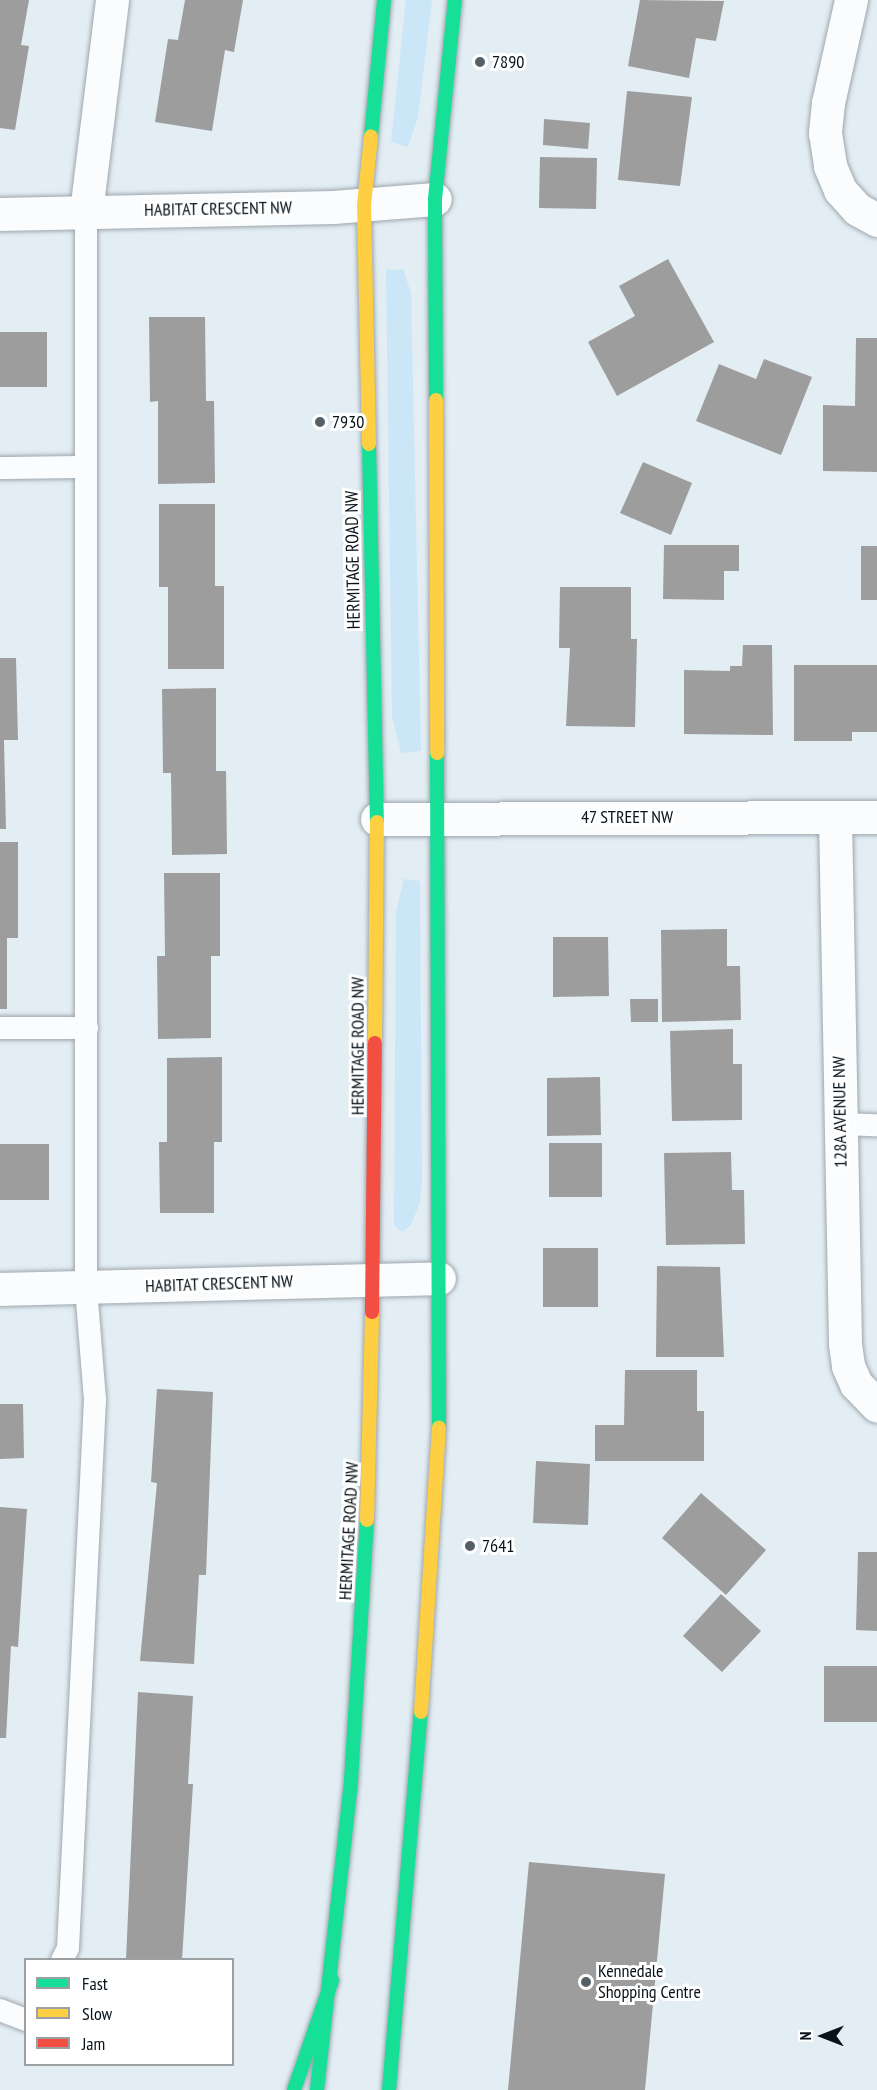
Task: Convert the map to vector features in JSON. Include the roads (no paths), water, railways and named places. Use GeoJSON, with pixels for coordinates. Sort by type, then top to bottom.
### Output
{"type":"FeatureCollection","features":[{"type":"Feature","properties":{"kind":"street"},"geometry":{"type":"LineString","coordinates":[[86,212],[112,0]]}},
{"type":"Feature","properties":{"kind":"street","name":"HERMITAGE ROAD NW"},"geometry":{"type":"LineString","coordinates":[[317,2090],[332,1980],[363,1611],[376,1280],[377,819],[364,205],[384,0]]}},
{"type":"Feature","properties":{"kind":"street"},"geometry":{"type":"LineString","coordinates":[[389,2090],[434,1558],[440,1415],[435,199],[455,0]]}},
{"type":"Feature","properties":{"kind":"street"},"geometry":{"type":"LineString","coordinates":[[851,0],[828,103],[825,133],[830,166],[840,190],[857,209],[877,220]]}},
{"type":"Feature","properties":{"kind":"street","name":"HABITAT CRESCENT NW"},"geometry":{"type":"LineString","coordinates":[[0,214],[364,205],[435,199]]}},
{"type":"Feature","properties":{"kind":"street","name":"128A AVENUE NW"},"geometry":{"type":"LineString","coordinates":[[835,817],[845,1344],[848,1366],[873,1403]]}},
{"type":"Feature","properties":{"kind":"street","name":"47 STREET NW"},"geometry":{"type":"LineString","coordinates":[[377,819],[877,817]]}},
{"type":"Feature","properties":{"kind":"street","name":"HABITAT CRESCENT NW"},"geometry":{"type":"LineString","coordinates":[[0,1289],[439,1278]]}},
{"type":"Feature","properties":{"kind":"street"},"geometry":{"type":"LineString","coordinates":[[294,2090],[332,1980]]}},
{"type":"Feature","properties":{"kind":"lane"},"geometry":{"type":"LineString","coordinates":[[63,1958],[68,1948],[95,1400],[86,1287],[86,212]]}},
{"type":"Feature","properties":{"kind":"lane"},"geometry":{"type":"LineString","coordinates":[[0,468],[85,467]]}},
{"type":"Feature","properties":{"kind":"lane"},"geometry":{"type":"LineString","coordinates":[[0,1028],[87,1028]]}},
{"type":"Feature","properties":{"kind":"lane"},"geometry":{"type":"LineString","coordinates":[[841,1124],[877,1125]]}},
{"type":"Feature","properties":{"kind":"lane"},"geometry":{"type":"LineString","coordinates":[[0,2010],[24,2019]]}},
{"type":"Feature","properties":{"kind":"place","name":"7890"},"geometry":{"type":"Point","coordinates":[480,62]}},
{"type":"Feature","properties":{"kind":"place","name":"7930"},"geometry":{"type":"Point","coordinates":[320,422]}},
{"type":"Feature","properties":{"kind":"place","name":"7641"},"geometry":{"type":"Point","coordinates":[470,1546]}},
{"type":"Feature","properties":{"kind":"place","name":"Kennedale Shopping Centre"},"geometry":{"type":"Point","coordinates":[586,1982]}}]}
